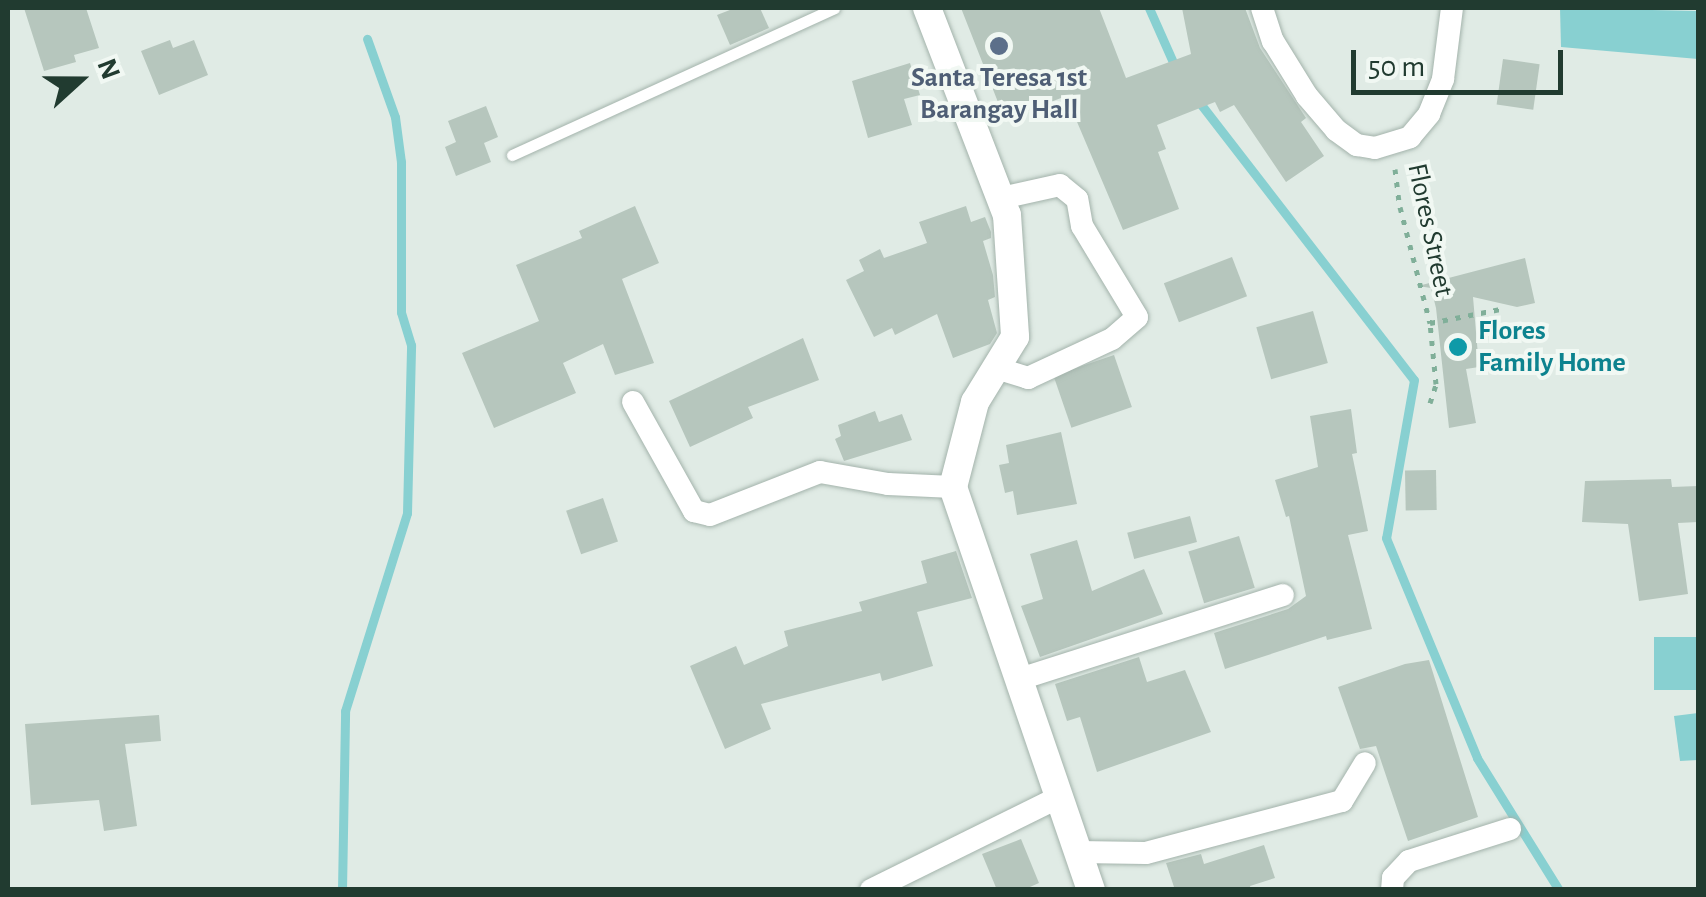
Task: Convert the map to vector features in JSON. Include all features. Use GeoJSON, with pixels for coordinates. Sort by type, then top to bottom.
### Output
{"type":"FeatureCollection","features":[{"type":"Feature","properties":{"kind":"street"},"geometry":{"type":"LineString","coordinates":[[927,8],[1007,214],[1015,337],[974,402],[953,486],[1016,680],[1091,890]]}},
{"type":"Feature","properties":{"kind":"street"},"geometry":{"type":"LineString","coordinates":[[1262,8],[1273,41],[1307,96],[1336,130],[1357,146],[1392,146],[1410,137],[1429,114],[1443,80],[1452,8]]}},
{"type":"Feature","properties":{"kind":"street"},"geometry":{"type":"LineString","coordinates":[[996,368],[1028,378],[1112,339],[1137,318],[1082,226],[1077,199],[1060,185],[1001,198]]}},
{"type":"Feature","properties":{"kind":"street"},"geometry":{"type":"LineString","coordinates":[[633,402],[694,511],[710,514],[820,472],[888,484],[953,486]]}},
{"type":"Feature","properties":{"kind":"street"},"geometry":{"type":"LineString","coordinates":[[1016,680],[1283,596]]}},
{"type":"Feature","properties":{"kind":"street"},"geometry":{"type":"LineString","coordinates":[[1078,852],[1146,853],[1342,801],[1366,763]]}},
{"type":"Feature","properties":{"kind":"street"},"geometry":{"type":"LineString","coordinates":[[872,890],[1058,797]]}},
{"type":"Feature","properties":{"kind":"street"},"geometry":{"type":"LineString","coordinates":[[1392,890],[1393,878],[1409,861],[1510,829]]}},
{"type":"Feature","properties":{"kind":"lane"},"geometry":{"type":"LineString","coordinates":[[512,155],[834,8]]}},
{"type":"Feature","properties":{"kind":"path","name":"Flores Street"},"geometry":{"type":"LineString","coordinates":[[1392,146],[1400,207],[1430,323],[1436,384],[1430,403]]}},
{"type":"Feature","properties":{"kind":"path","name":"Flores Street"},"geometry":{"type":"LineString","coordinates":[[1430,323],[1506,308]]}},
{"type":"Feature","properties":{"kind":"water"},"geometry":{"type":"Polygon","coordinates":[[[1560,8],[1698,11],[1698,59],[1561,47],[1560,8]]]}},
{"type":"Feature","properties":{"kind":"water"},"geometry":{"type":"Polygon","coordinates":[[[1654,637],[1698,637],[1698,690],[1654,690],[1654,637]]]}},
{"type":"Feature","properties":{"kind":"water"},"geometry":{"type":"Polygon","coordinates":[[[1698,713],[1698,760],[1680,761],[1674,716],[1698,713]]]}},
{"type":"Feature","properties":{"kind":"building"},"geometry":{"type":"Polygon","coordinates":[[[24,8],[86,8],[99,48],[74,55],[76,62],[44,71],[24,8]]]}},
{"type":"Feature","properties":{"kind":"building"},"geometry":{"type":"Polygon","coordinates":[[[735,8],[760,8],[769,28],[730,45],[717,15],[735,8]]]}},
{"type":"Feature","properties":{"kind":"building"},"geometry":{"type":"Polygon","coordinates":[[[961,8],[1099,8],[1126,78],[1191,54],[1182,8],[1245,8],[1260,48],[1306,118],[1301,122],[1324,156],[1286,182],[1234,105],[1220,112],[1215,102],[1157,125],[1166,149],[1158,152],[1179,209],[1123,230],[1066,96],[1005,120],[961,8]]]}},
{"type":"Feature","properties":{"kind":"building"},"geometry":{"type":"Polygon","coordinates":[[[170,40],[173,48],[194,40],[208,75],[159,95],[141,51],[170,40]]]}},
{"type":"Feature","properties":{"kind":"building"},"geometry":{"type":"Polygon","coordinates":[[[1503,59],[1540,64],[1533,110],[1497,105],[1503,59]]]}},
{"type":"Feature","properties":{"kind":"building"},"geometry":{"type":"Polygon","coordinates":[[[910,63],[920,95],[904,99],[912,125],[868,138],[852,81],[910,63]]]}},
{"type":"Feature","properties":{"kind":"building"},"geometry":{"type":"Polygon","coordinates":[[[486,106],[498,137],[484,143],[491,162],[456,176],[445,147],[456,142],[448,121],[486,106]]]}},
{"type":"Feature","properties":{"kind":"building"},"geometry":{"type":"Polygon","coordinates":[[[635,206],[659,263],[622,279],[654,363],[615,375],[603,344],[563,363],[576,393],[494,428],[462,353],[539,321],[516,265],[582,238],[579,231],[635,206]]]}},
{"type":"Feature","properties":{"kind":"building"},"geometry":{"type":"Polygon","coordinates":[[[966,206],[971,222],[985,217],[991,232],[991,238],[983,241],[995,297],[988,300],[997,333],[990,344],[953,358],[937,314],[895,335],[892,328],[874,337],[846,280],[864,271],[859,260],[880,249],[884,258],[927,243],[919,222],[966,206]]]}},
{"type":"Feature","properties":{"kind":"building"},"geometry":{"type":"Polygon","coordinates":[[[1232,257],[1247,296],[1179,322],[1164,283],[1232,257]]]}},
{"type":"Feature","properties":{"kind":"building"},"geometry":{"type":"Polygon","coordinates":[[[1525,258],[1535,303],[1517,307],[1473,297],[1479,367],[1466,369],[1476,423],[1449,428],[1436,308],[1431,288],[1418,286],[1525,258]]]}},
{"type":"Feature","properties":{"kind":"building"},"geometry":{"type":"Polygon","coordinates":[[[1313,311],[1328,363],[1271,379],[1256,327],[1313,311]]]}},
{"type":"Feature","properties":{"kind":"building"},"geometry":{"type":"Polygon","coordinates":[[[803,338],[819,380],[748,407],[753,418],[690,447],[669,401],[803,338]]]}},
{"type":"Feature","properties":{"kind":"building"},"geometry":{"type":"Polygon","coordinates":[[[1114,355],[1132,407],[1071,428],[1053,376],[1114,355]]]}},
{"type":"Feature","properties":{"kind":"building"},"geometry":{"type":"Polygon","coordinates":[[[1351,409],[1357,453],[1352,454],[1368,531],[1348,535],[1372,629],[1327,640],[1326,636],[1225,669],[1214,633],[1288,609],[1306,596],[1289,516],[1286,517],[1275,480],[1318,467],[1310,416],[1351,409]]]}},
{"type":"Feature","properties":{"kind":"building"},"geometry":{"type":"Polygon","coordinates":[[[875,411],[879,422],[902,414],[912,440],[844,461],[835,439],[841,436],[838,425],[875,411]]]}},
{"type":"Feature","properties":{"kind":"building"},"geometry":{"type":"Polygon","coordinates":[[[1061,432],[1077,504],[1017,515],[1013,491],[1005,493],[999,465],[1009,463],[1006,445],[1061,432]]]}},
{"type":"Feature","properties":{"kind":"building"},"geometry":{"type":"Polygon","coordinates":[[[1436,470],[1437,510],[1406,511],[1405,471],[1436,470]]]}},
{"type":"Feature","properties":{"kind":"building"},"geometry":{"type":"Polygon","coordinates":[[[1671,479],[1672,487],[1698,486],[1698,522],[1678,523],[1688,594],[1639,601],[1628,524],[1582,522],[1585,481],[1671,479]]]}},
{"type":"Feature","properties":{"kind":"building"},"geometry":{"type":"Polygon","coordinates":[[[603,498],[618,541],[581,554],[566,511],[603,498]]]}},
{"type":"Feature","properties":{"kind":"building"},"geometry":{"type":"Polygon","coordinates":[[[1190,516],[1197,542],[1134,559],[1127,533],[1190,516]]]}},
{"type":"Feature","properties":{"kind":"building"},"geometry":{"type":"Polygon","coordinates":[[[1239,536],[1255,588],[1204,603],[1188,551],[1239,536]]]}},
{"type":"Feature","properties":{"kind":"building"},"geometry":{"type":"Polygon","coordinates":[[[1077,540],[1092,591],[1144,569],[1163,614],[1040,657],[1021,606],[1043,599],[1030,554],[1077,540]]]}},
{"type":"Feature","properties":{"kind":"building"},"geometry":{"type":"Polygon","coordinates":[[[956,551],[972,598],[917,612],[933,666],[882,681],[880,673],[761,704],[771,729],[725,749],[690,666],[736,646],[744,665],[788,646],[784,631],[862,611],[859,602],[927,583],[921,561],[956,551]]]}},
{"type":"Feature","properties":{"kind":"building"},"geometry":{"type":"Polygon","coordinates":[[[1139,657],[1147,682],[1185,670],[1211,732],[1097,772],[1080,717],[1067,721],[1055,684],[1139,657]]]}},
{"type":"Feature","properties":{"kind":"building"},"geometry":{"type":"Polygon","coordinates":[[[1429,660],[1478,817],[1408,841],[1376,746],[1360,749],[1338,687],[1429,660]]]}},
{"type":"Feature","properties":{"kind":"building"},"geometry":{"type":"Polygon","coordinates":[[[159,715],[161,741],[125,744],[137,826],[104,831],[99,800],[31,805],[25,724],[159,715]]]}},
{"type":"Feature","properties":{"kind":"building"},"geometry":{"type":"Polygon","coordinates":[[[1021,839],[1039,883],[1023,890],[997,890],[982,854],[1021,839]]]}},
{"type":"Feature","properties":{"kind":"building"},"geometry":{"type":"Polygon","coordinates":[[[1264,845],[1275,878],[1250,886],[1251,890],[1175,890],[1166,863],[1201,854],[1204,864],[1264,845]]]}},
{"type":"Feature","properties":{"kind":"waterway"},"geometry":{"type":"LineString","coordinates":[[1149,8],[1176,69]]}},
{"type":"Feature","properties":{"kind":"waterway"},"geometry":{"type":"LineString","coordinates":[[342,890],[345,711],[407,513],[411,345],[401,312],[401,162],[395,117],[367,39]]}},
{"type":"Feature","properties":{"kind":"waterway"},"geometry":{"type":"LineString","coordinates":[[1196,98],[1414,380],[1386,538],[1477,758],[1559,890]]}},
{"type":"Feature","properties":{"kind":"place","name":"Santa Teresa 1st Barangay Hall"},"geometry":{"type":"Point","coordinates":[999,46]}},
{"type":"Feature","properties":{"kind":"place","name":"Flores Family Home"},"geometry":{"type":"Point","coordinates":[1458,347]}}]}
